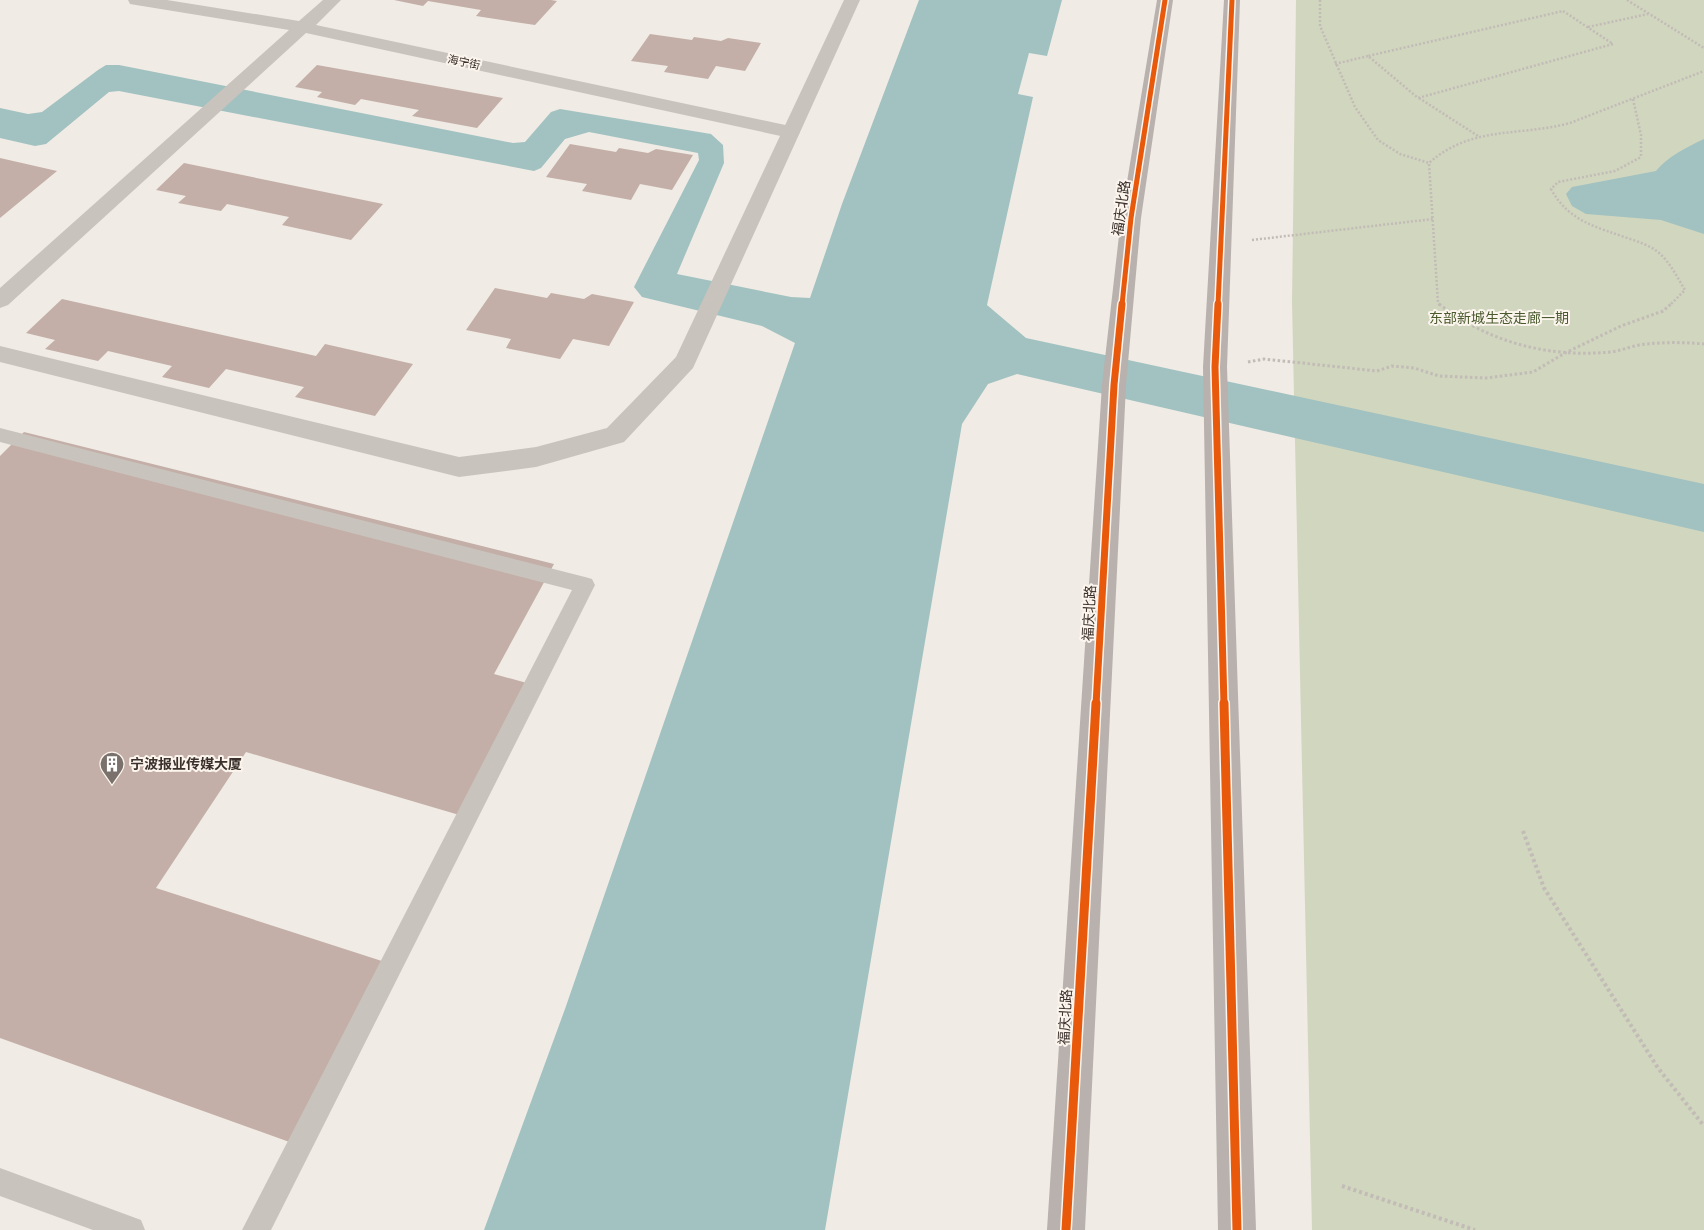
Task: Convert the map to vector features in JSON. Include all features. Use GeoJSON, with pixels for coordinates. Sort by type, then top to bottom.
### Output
{"type":"FeatureCollection","features":[{"type":"Feature","properties":{"kind":"main road","name":"福庆北路"},"geometry":{"type":"LineString","coordinates":[[1066,1230],[1114,384],[1131,218],[1165,0]]}},
{"type":"Feature","properties":{"kind":"main road"},"geometry":{"type":"LineString","coordinates":[[1232,0],[1215,367],[1236,1230]]}},
{"type":"Feature","properties":{"kind":"street","name":"海宁街"},"geometry":{"type":"LineString","coordinates":[[136,0],[302,27],[790,132]]}},
{"type":"Feature","properties":{"kind":"street"},"geometry":{"type":"LineString","coordinates":[[0,300],[332,0]]}},
{"type":"Feature","properties":{"kind":"street"},"geometry":{"type":"LineString","coordinates":[[0,354],[459,468],[536,457],[615,436],[685,362],[852,0]]}},
{"type":"Feature","properties":{"kind":"lane"},"geometry":{"type":"LineString","coordinates":[[0,436],[586,585],[256,1230]]}},
{"type":"Feature","properties":{"kind":"lane"},"geometry":{"type":"LineString","coordinates":[[0,1182],[131,1230]]}},
{"type":"Feature","properties":{"kind":"path"},"geometry":{"type":"LineString","coordinates":[[1320,0],[1320,26],[1355,107],[1378,140],[1400,154],[1429,163]]}},
{"type":"Feature","properties":{"kind":"path"},"geometry":{"type":"LineString","coordinates":[[1627,0],[1704,48]]}},
{"type":"Feature","properties":{"kind":"path"},"geometry":{"type":"LineString","coordinates":[[1335,64],[1563,11],[1613,44],[1418,98]]}},
{"type":"Feature","properties":{"kind":"path"},"geometry":{"type":"LineString","coordinates":[[1588,27],[1649,14]]}},
{"type":"Feature","properties":{"kind":"path"},"geometry":{"type":"LineString","coordinates":[[1367,56],[1418,98],[1478,136]]}},
{"type":"Feature","properties":{"kind":"path"},"geometry":{"type":"LineString","coordinates":[[1704,71],[1565,124],[1526,131],[1478,136],[1451,145],[1437,154],[1429,163],[1433,219],[1434,278],[1438,303],[1454,317],[1476,330],[1518,344],[1565,353],[1610,352],[1643,345],[1704,344]]}},
{"type":"Feature","properties":{"kind":"path"},"geometry":{"type":"LineString","coordinates":[[1215,367],[1264,359],[1377,371],[1392,366],[1414,368],[1439,376],[1486,378],[1533,372],[1565,353],[1621,326],[1663,311],[1685,290],[1668,261],[1652,248],[1576,218],[1554,199],[1551,189],[1558,182],[1615,171],[1641,157],[1641,135],[1633,99]]}},
{"type":"Feature","properties":{"kind":"path"},"geometry":{"type":"LineString","coordinates":[[1220,244],[1433,219]]}},
{"type":"Feature","properties":{"kind":"path"},"geometry":{"type":"LineString","coordinates":[[1523,831],[1544,888],[1658,1068],[1704,1126]]}},
{"type":"Feature","properties":{"kind":"path"},"geometry":{"type":"LineString","coordinates":[[1342,1186],[1475,1230]]}},
{"type":"Feature","properties":{"kind":"green space","name":"东部新城生态走廊一期"},"geometry":{"type":"Polygon","coordinates":[[[1296,0],[1704,0],[1704,1230],[1312,1230],[1292,302],[1296,0]]]}},
{"type":"Feature","properties":{"kind":"water"},"geometry":{"type":"Polygon","coordinates":[[[919,0],[1062,0],[1047,56],[1029,53],[1018,94],[1033,97],[987,305],[1026,338],[1704,484],[1704,532],[1017,374],[988,384],[962,424],[825,1230],[484,1230],[565,1009],[795,343],[762,326],[642,297],[634,287],[699,160],[698,153],[589,132],[565,139],[541,168],[534,171],[119,91],[109,92],[46,144],[35,146],[0,138],[0,108],[28,114],[42,112],[106,65],[119,65],[513,143],[525,142],[551,112],[560,109],[711,134],[723,145],[724,163],[677,274],[791,297],[810,298],[842,204],[919,0]]]}},
{"type":"Feature","properties":{"kind":"water"},"geometry":{"type":"Polygon","coordinates":[[[1704,139],[1704,234],[1661,220],[1586,214],[1572,206],[1566,194],[1572,187],[1656,171],[1684,149],[1704,139]]]}},
{"type":"Feature","properties":{"kind":"building"},"geometry":{"type":"Polygon","coordinates":[[[394,0],[557,1],[535,25],[476,16],[481,10],[428,1],[423,6],[394,0]]]}},
{"type":"Feature","properties":{"kind":"building"},"geometry":{"type":"Polygon","coordinates":[[[650,34],[692,40],[694,37],[721,41],[728,38],[761,43],[745,71],[716,66],[708,79],[664,72],[668,66],[631,61],[650,34]]]}},
{"type":"Feature","properties":{"kind":"building"},"geometry":{"type":"Polygon","coordinates":[[[317,65],[503,98],[477,128],[412,116],[419,110],[361,99],[355,105],[317,97],[322,92],[295,87],[317,65]]]}},
{"type":"Feature","properties":{"kind":"building"},"geometry":{"type":"Polygon","coordinates":[[[570,144],[616,152],[619,148],[648,153],[656,149],[693,155],[672,190],[640,184],[631,200],[582,191],[587,184],[546,177],[570,144]]]}},
{"type":"Feature","properties":{"kind":"building"},"geometry":{"type":"Polygon","coordinates":[[[0,158],[57,171],[0,218],[0,158]]]}},
{"type":"Feature","properties":{"kind":"building"},"geometry":{"type":"Polygon","coordinates":[[[184,163],[383,204],[351,240],[282,225],[289,217],[227,204],[221,211],[178,203],[186,196],[156,190],[184,163]]]}},
{"type":"Feature","properties":{"kind":"building"},"geometry":{"type":"Polygon","coordinates":[[[495,288],[547,298],[551,293],[584,299],[592,294],[634,302],[609,346],[573,339],[560,359],[506,348],[511,339],[466,330],[495,288]]]}},
{"type":"Feature","properties":{"kind":"building"},"geometry":{"type":"Polygon","coordinates":[[[62,299],[316,356],[325,344],[413,364],[375,416],[295,397],[304,387],[226,369],[209,388],[162,377],[172,366],[108,351],[98,361],[45,349],[55,340],[26,333],[62,299]]]}},
{"type":"Feature","properties":{"kind":"building","name":"宁波报业传媒大厦"},"geometry":{"type":"Polygon","coordinates":[[[24,432],[554,564],[494,674],[534,685],[466,817],[246,752],[156,888],[388,963],[295,1144],[0,1038],[0,456],[24,432]]]}},
{"type":"Feature","properties":{"kind":"cycle path"},"geometry":{"type":"LineString","coordinates":[[1066,1230],[1114,385],[1131,218],[1165,0]]}},
{"type":"Feature","properties":{"kind":"cycle path"},"geometry":{"type":"LineString","coordinates":[[1232,0],[1215,367],[1237,1230]]}},
{"type":"Feature","properties":{"kind":"place","name":"宁波报业传媒大厦"},"geometry":{"type":"Point","coordinates":[112,785]}}]}
